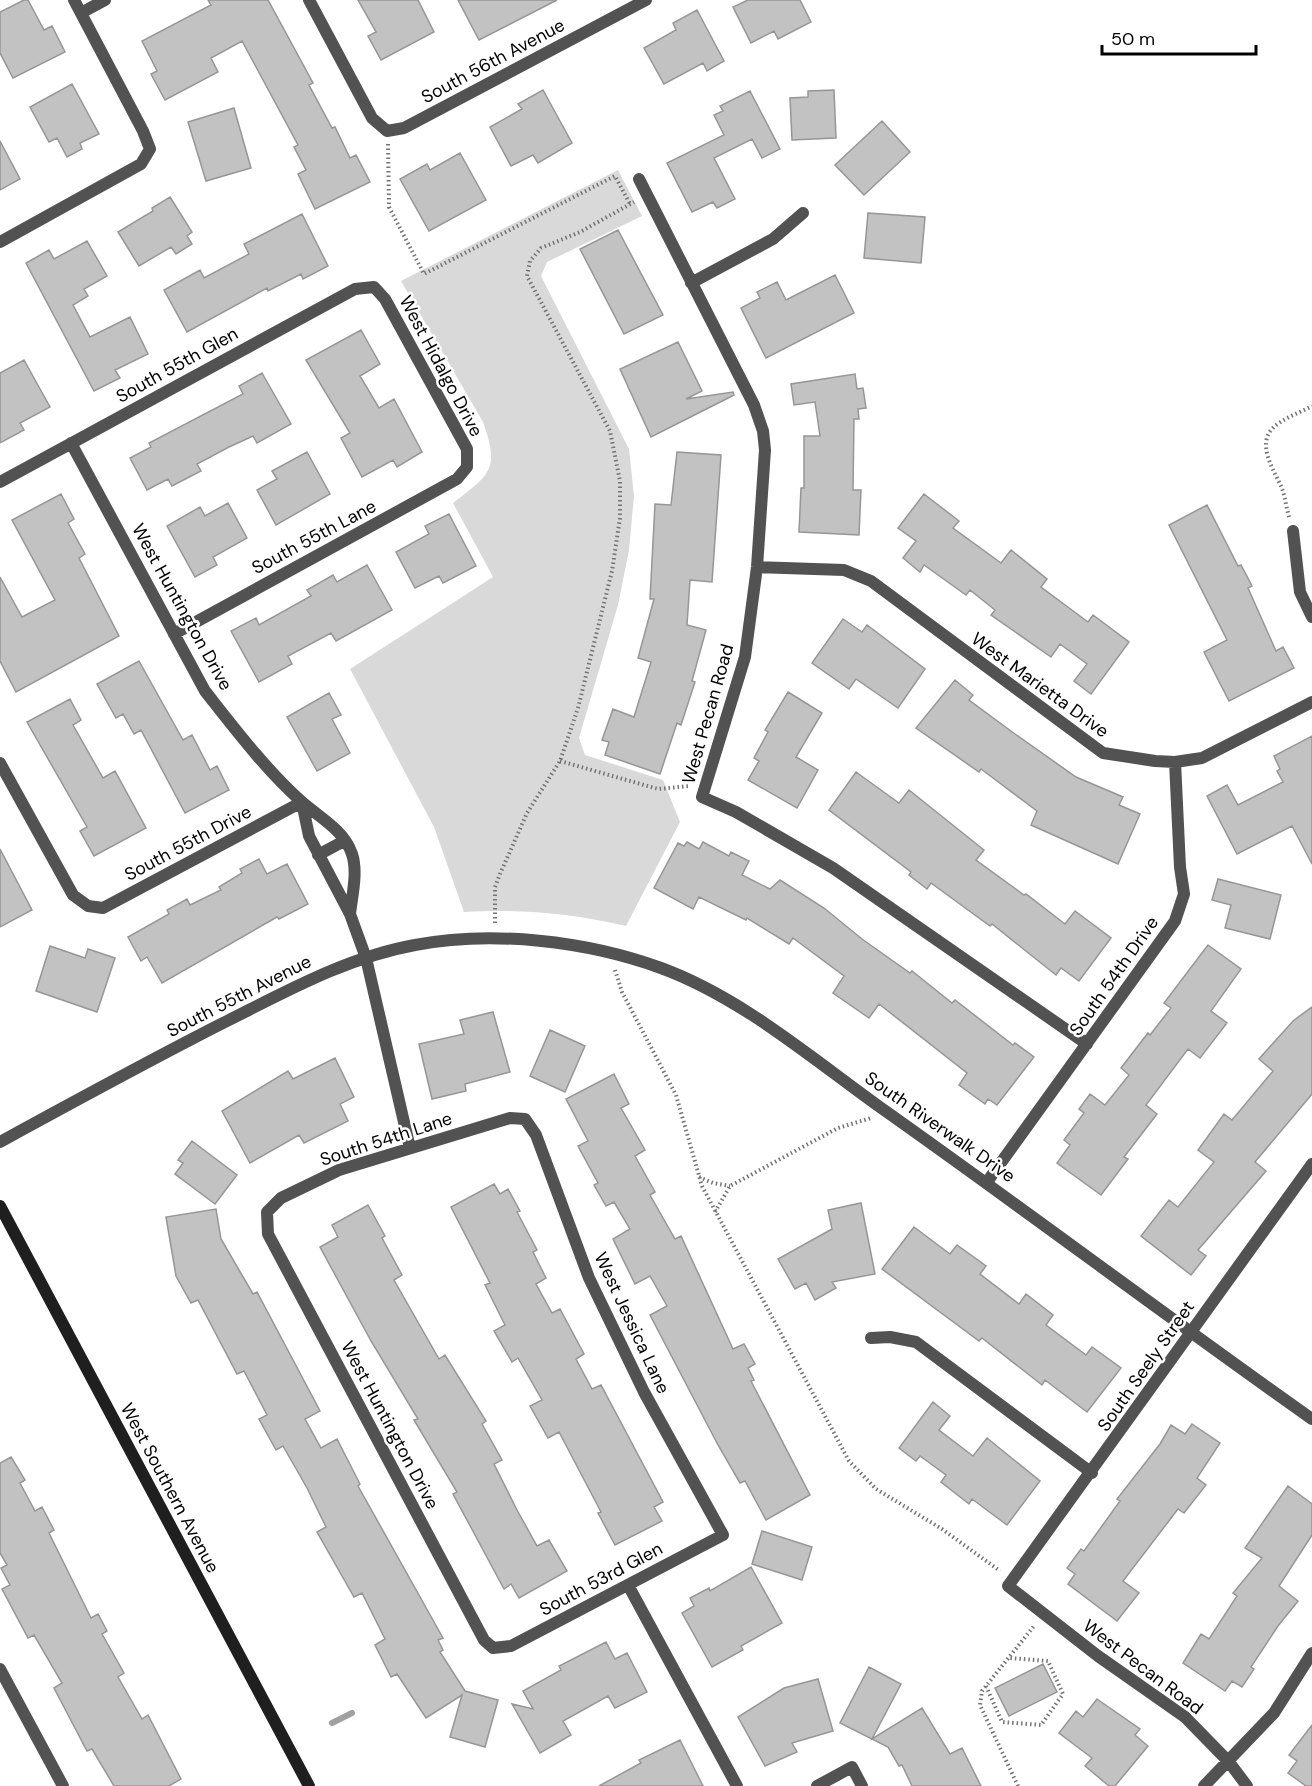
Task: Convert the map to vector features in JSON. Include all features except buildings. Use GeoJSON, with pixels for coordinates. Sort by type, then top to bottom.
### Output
{"type":"FeatureCollection","features":[{"type":"Feature","properties":{"kind":"main road","name":"West Southern Avenue"},"geometry":{"type":"LineString","coordinates":[[0,1206],[309,1786]]}},
{"type":"Feature","properties":{"kind":"street"},"geometry":{"type":"LineString","coordinates":[[0,242],[141,164],[150,149],[143,131],[74,0]]}},
{"type":"Feature","properties":{"kind":"street"},"geometry":{"type":"LineString","coordinates":[[81,13],[105,0]]}},
{"type":"Feature","properties":{"kind":"street"},"geometry":{"type":"LineString","coordinates":[[309,0],[372,118],[387,131]]}},
{"type":"Feature","properties":{"kind":"street","name":"South 56th Avenue"},"geometry":{"type":"LineString","coordinates":[[387,131],[404,128],[646,0]]}},
{"type":"Feature","properties":{"kind":"street","name":"West Pecan Road"},"geometry":{"type":"LineString","coordinates":[[639,178],[754,405],[763,431],[765,450],[757,567],[745,657],[702,796],[736,812],[833,868],[1087,1044]]}},
{"type":"Feature","properties":{"kind":"street"},"geometry":{"type":"LineString","coordinates":[[691,283],[773,238],[803,213]]}},
{"type":"Feature","properties":{"kind":"street","name":"South 55th Glen"},"geometry":{"type":"LineString","coordinates":[[0,482],[355,289],[374,287]]}},
{"type":"Feature","properties":{"kind":"street","name":"West Hidalgo Drive"},"geometry":{"type":"LineString","coordinates":[[374,287],[386,300],[467,449],[467,467]]}},
{"type":"Feature","properties":{"kind":"street","name":"West Huntington Drive"},"geometry":{"type":"LineString","coordinates":[[71,443],[206,691],[219,709],[302,802],[322,816],[352,854],[354,881],[350,914]]}},
{"type":"Feature","properties":{"kind":"street","name":"South 55th Lane"},"geometry":{"type":"LineString","coordinates":[[174,633],[457,479],[467,467]]}},
{"type":"Feature","properties":{"kind":"street"},"geometry":{"type":"LineString","coordinates":[[1293,531],[1300,592],[1312,617]]}},
{"type":"Feature","properties":{"kind":"street","name":"West Marietta Drive"},"geometry":{"type":"LineString","coordinates":[[757,567],[844,570],[871,581],[1104,753],[1175,762],[1202,758],[1312,702]]}},
{"type":"Feature","properties":{"kind":"street","name":"South 54th Drive"},"geometry":{"type":"LineString","coordinates":[[987,1182],[1175,921],[1184,894],[1180,867],[1175,762]]}},
{"type":"Feature","properties":{"kind":"street","name":"South 55th Drive"},"geometry":{"type":"LineString","coordinates":[[0,763],[73,895],[88,906],[103,908],[302,802]]}},
{"type":"Feature","properties":{"kind":"street","name":"West Huntington Drive"},"geometry":{"type":"LineString","coordinates":[[302,802],[309,836],[350,914],[366,958],[410,1148]]}},
{"type":"Feature","properties":{"kind":"street"},"geometry":{"type":"LineString","coordinates":[[318,855],[344,841]]}},
{"type":"Feature","properties":{"kind":"street","name":"South 55th Avenue"},"geometry":{"type":"LineString","coordinates":[[0,1142],[282,993],[366,958],[413,945],[459,939],[513,939]]}},
{"type":"Feature","properties":{"kind":"street","name":"South Riverwalk Drive"},"geometry":{"type":"LineString","coordinates":[[513,939],[611,955],[660,968],[704,987],[752,1016],[987,1182],[1312,1419]]}},
{"type":"Feature","properties":{"kind":"street","name":"South 54th Lane"},"geometry":{"type":"LineString","coordinates":[[267,1212],[281,1198],[339,1170],[510,1118],[525,1119]]}},
{"type":"Feature","properties":{"kind":"street","name":"West Jessica Lane"},"geometry":{"type":"LineString","coordinates":[[525,1119],[536,1134],[589,1278],[644,1392],[723,1534]]}},
{"type":"Feature","properties":{"kind":"street","name":"South Seely Street"},"geometry":{"type":"LineString","coordinates":[[1011,1583],[1312,1164]]}},
{"type":"Feature","properties":{"kind":"street","name":"West Huntington Drive"},"geometry":{"type":"LineString","coordinates":[[267,1212],[268,1234],[484,1640],[493,1648]]}},
{"type":"Feature","properties":{"kind":"street"},"geometry":{"type":"LineString","coordinates":[[871,1338],[890,1337],[916,1342],[1092,1473]]}},
{"type":"Feature","properties":{"kind":"street","name":"South 53rd Glen"},"geometry":{"type":"LineString","coordinates":[[493,1648],[511,1647],[723,1534]]}},
{"type":"Feature","properties":{"kind":"street","name":"West Pecan Road"},"geometry":{"type":"LineString","coordinates":[[1011,1583],[1044,1614],[1185,1717],[1229,1762],[1247,1786]]}},
{"type":"Feature","properties":{"kind":"street"},"geometry":{"type":"LineString","coordinates":[[628,1585],[737,1786]]}},
{"type":"Feature","properties":{"kind":"street"},"geometry":{"type":"LineString","coordinates":[[1204,1786],[1274,1713],[1312,1653]]}},
{"type":"Feature","properties":{"kind":"street"},"geometry":{"type":"LineString","coordinates":[[0,1669],[63,1786]]}},
{"type":"Feature","properties":{"kind":"street"},"geometry":{"type":"LineString","coordinates":[[817,1786],[852,1767],[862,1786]]}},
{"type":"Feature","properties":{"kind":"path"},"geometry":{"type":"LineString","coordinates":[[387,131],[390,207],[424,274],[615,176],[630,204]]}},
{"type":"Feature","properties":{"kind":"path"},"geometry":{"type":"LineString","coordinates":[[495,938],[495,887],[527,813],[560,761],[578,708],[612,571],[620,518],[620,481],[610,431],[527,276],[530,261],[541,248],[580,232],[647,195]]}},
{"type":"Feature","properties":{"kind":"path"},"geometry":{"type":"LineString","coordinates":[[1293,531],[1281,486],[1268,459],[1266,440],[1270,430],[1312,406]]}},
{"type":"Feature","properties":{"kind":"path"},"geometry":{"type":"LineString","coordinates":[[560,761],[658,789],[706,783]]}},
{"type":"Feature","properties":{"kind":"path"},"geometry":{"type":"LineString","coordinates":[[611,955],[622,992],[676,1095],[699,1177],[714,1212],[849,1461],[876,1489],[942,1529],[1011,1583]]}},
{"type":"Feature","properties":{"kind":"path"},"geometry":{"type":"LineString","coordinates":[[714,1212],[730,1186],[838,1128],[864,1122],[886,1111]]}},
{"type":"Feature","properties":{"kind":"path"},"geometry":{"type":"LineString","coordinates":[[699,1177],[730,1186]]}},
{"type":"Feature","properties":{"kind":"path"},"geometry":{"type":"LineString","coordinates":[[1018,1786],[980,1705],[982,1691],[1044,1614]]}},
{"type":"Feature","properties":{"kind":"path"},"geometry":{"type":"LineString","coordinates":[[986,1686],[1002,1722],[1041,1725],[1063,1694],[1048,1661],[1009,1658]]}},
{"type":"Feature","properties":{"kind":"shaded area"},"geometry":{"type":"Polygon","coordinates":[[[618,170],[642,216],[547,262],[541,276],[629,449],[634,496],[629,550],[618,605],[579,738],[585,755],[663,780],[680,822],[626,926],[546,913],[464,912],[434,827],[350,669],[493,577],[453,503],[476,485],[488,470],[491,451],[488,438],[483,422],[401,281],[618,170]]]}},
{"type":"Feature","properties":{"kind":"waterway"},"geometry":{"type":"LineString","coordinates":[[332,1723],[352,1713]]}}]}
